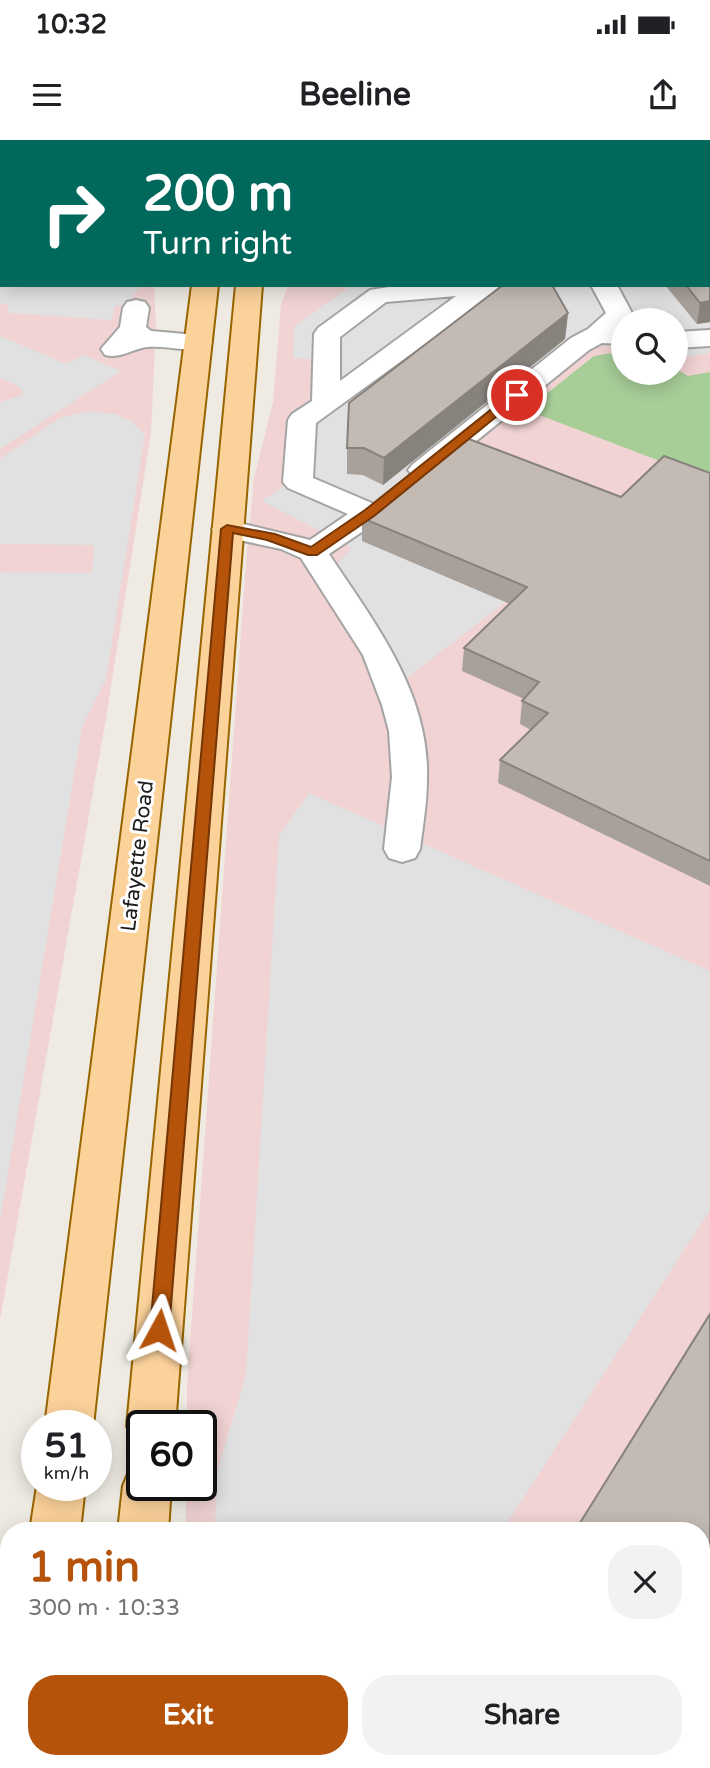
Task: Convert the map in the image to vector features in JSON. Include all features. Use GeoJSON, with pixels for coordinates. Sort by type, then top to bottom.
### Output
{"type":"FeatureCollection","features":[{"type":"Feature","properties":{"kind":"main road","name":"Lafayette Road"},"geometry":{"type":"LineString","coordinates":[[71,1410],[205,287]]}},
{"type":"Feature","properties":{"kind":"main road"},"geometry":{"type":"LineString","coordinates":[[152,1410],[249,287]]}},
{"type":"Feature","properties":{"kind":"main road"},"geometry":{"type":"LineString","coordinates":[[56,1522],[59,1501]]}},
{"type":"Feature","properties":{"kind":"main road"},"geometry":{"type":"LineString","coordinates":[[145,1522],[146,1501]]}},
{"type":"Feature","properties":{"kind":"lane"},"geometry":{"type":"LineString","coordinates":[[326,404],[327,334],[379,295],[474,287]]}},
{"type":"Feature","properties":{"kind":"lane"},"geometry":{"type":"LineString","coordinates":[[387,499],[298,482],[302,420],[485,287]]}},
{"type":"Feature","properties":{"kind":"lane"},"geometry":{"type":"LineString","coordinates":[[605,287],[611,308]]}},
{"type":"Feature","properties":{"kind":"lane"},"geometry":{"type":"LineString","coordinates":[[138,325],[199,342]]}},
{"type":"Feature","properties":{"kind":"lane"},"geometry":{"type":"LineString","coordinates":[[312,552],[387,499],[580,344],[611,330]]}},
{"type":"Feature","properties":{"kind":"lane"},"geometry":{"type":"LineString","coordinates":[[688,339],[710,338]]}},
{"type":"Feature","properties":{"kind":"lane"},"geometry":{"type":"LineString","coordinates":[[227,529],[270,537],[312,552],[379,655],[399,705],[406,731],[410,777],[402,849]]}},
{"type":"Feature","properties":{"kind":"shaded area"},"geometry":{"type":"Polygon","coordinates":[[[0,287],[154,287],[156,326],[151,433],[106,718],[0,1320],[0,287]]]}},
{"type":"Feature","properties":{"kind":"shaded area"},"geometry":{"type":"Polygon","coordinates":[[[0,287],[140,287],[126,305],[115,306],[111,320],[9,313],[8,304],[0,304],[0,287]]]}},
{"type":"Feature","properties":{"kind":"shaded area"},"geometry":{"type":"Polygon","coordinates":[[[288,287],[710,287],[710,1522],[186,1522],[186,1501],[217,1501],[217,1410],[187,1410],[187,1384],[246,563],[254,478],[273,402],[281,304],[288,287]]]}},
{"type":"Feature","properties":{"kind":"shaded area"},"geometry":{"type":"Polygon","coordinates":[[[349,287],[710,287],[710,353],[688,357],[688,308],[611,308],[611,345],[595,346],[473,440],[619,495],[525,587],[407,678],[328,573],[352,548],[262,501],[285,485],[288,418],[318,394],[312,359],[293,358],[294,327],[349,287]]]}},
{"type":"Feature","properties":{"kind":"shaded area"},"geometry":{"type":"Polygon","coordinates":[[[0,336],[66,364],[84,355],[121,371],[0,449],[0,402],[23,395],[20,387],[0,378],[0,336]]]}},
{"type":"Feature","properties":{"kind":"shaded area"},"geometry":{"type":"Polygon","coordinates":[[[88,411],[116,414],[131,421],[145,434],[106,679],[82,727],[0,1221],[0,572],[92,573],[94,545],[0,544],[0,459],[60,418],[88,411]]]}},
{"type":"Feature","properties":{"kind":"shaded area"},"geometry":{"type":"Polygon","coordinates":[[[309,793],[710,971],[710,1210],[508,1522],[215,1522],[217,1472],[246,1375],[279,835],[309,793]]]}},
{"type":"Feature","properties":{"kind":"green space"},"geometry":{"type":"Polygon","coordinates":[[[611,353],[611,385],[688,385],[688,376],[710,372],[710,480],[526,410],[594,356],[611,353]]]}},
{"type":"Feature","properties":{"kind":"building"},"geometry":{"type":"Polygon","coordinates":[[[500,287],[553,287],[568,313],[384,458],[364,448],[347,448],[349,403],[500,287]]]}},
{"type":"Feature","properties":{"kind":"building"},"geometry":{"type":"Polygon","coordinates":[[[688,287],[710,287],[710,301],[700,303],[688,287]]]}},
{"type":"Feature","properties":{"kind":"building"},"geometry":{"type":"Polygon","coordinates":[[[461,436],[621,497],[664,456],[710,473],[710,861],[500,760],[548,713],[522,701],[539,682],[464,648],[527,587],[362,518],[461,436]]]}},
{"type":"Feature","properties":{"kind":"building"},"geometry":{"type":"Polygon","coordinates":[[[710,1314],[710,1522],[581,1522],[710,1314]]]}},
{"type":"Feature","properties":{"kind":"route"},"geometry":{"type":"LineString","coordinates":[[159,1330],[227,529],[290,542],[312,552],[370,513],[517,395]]}}]}
